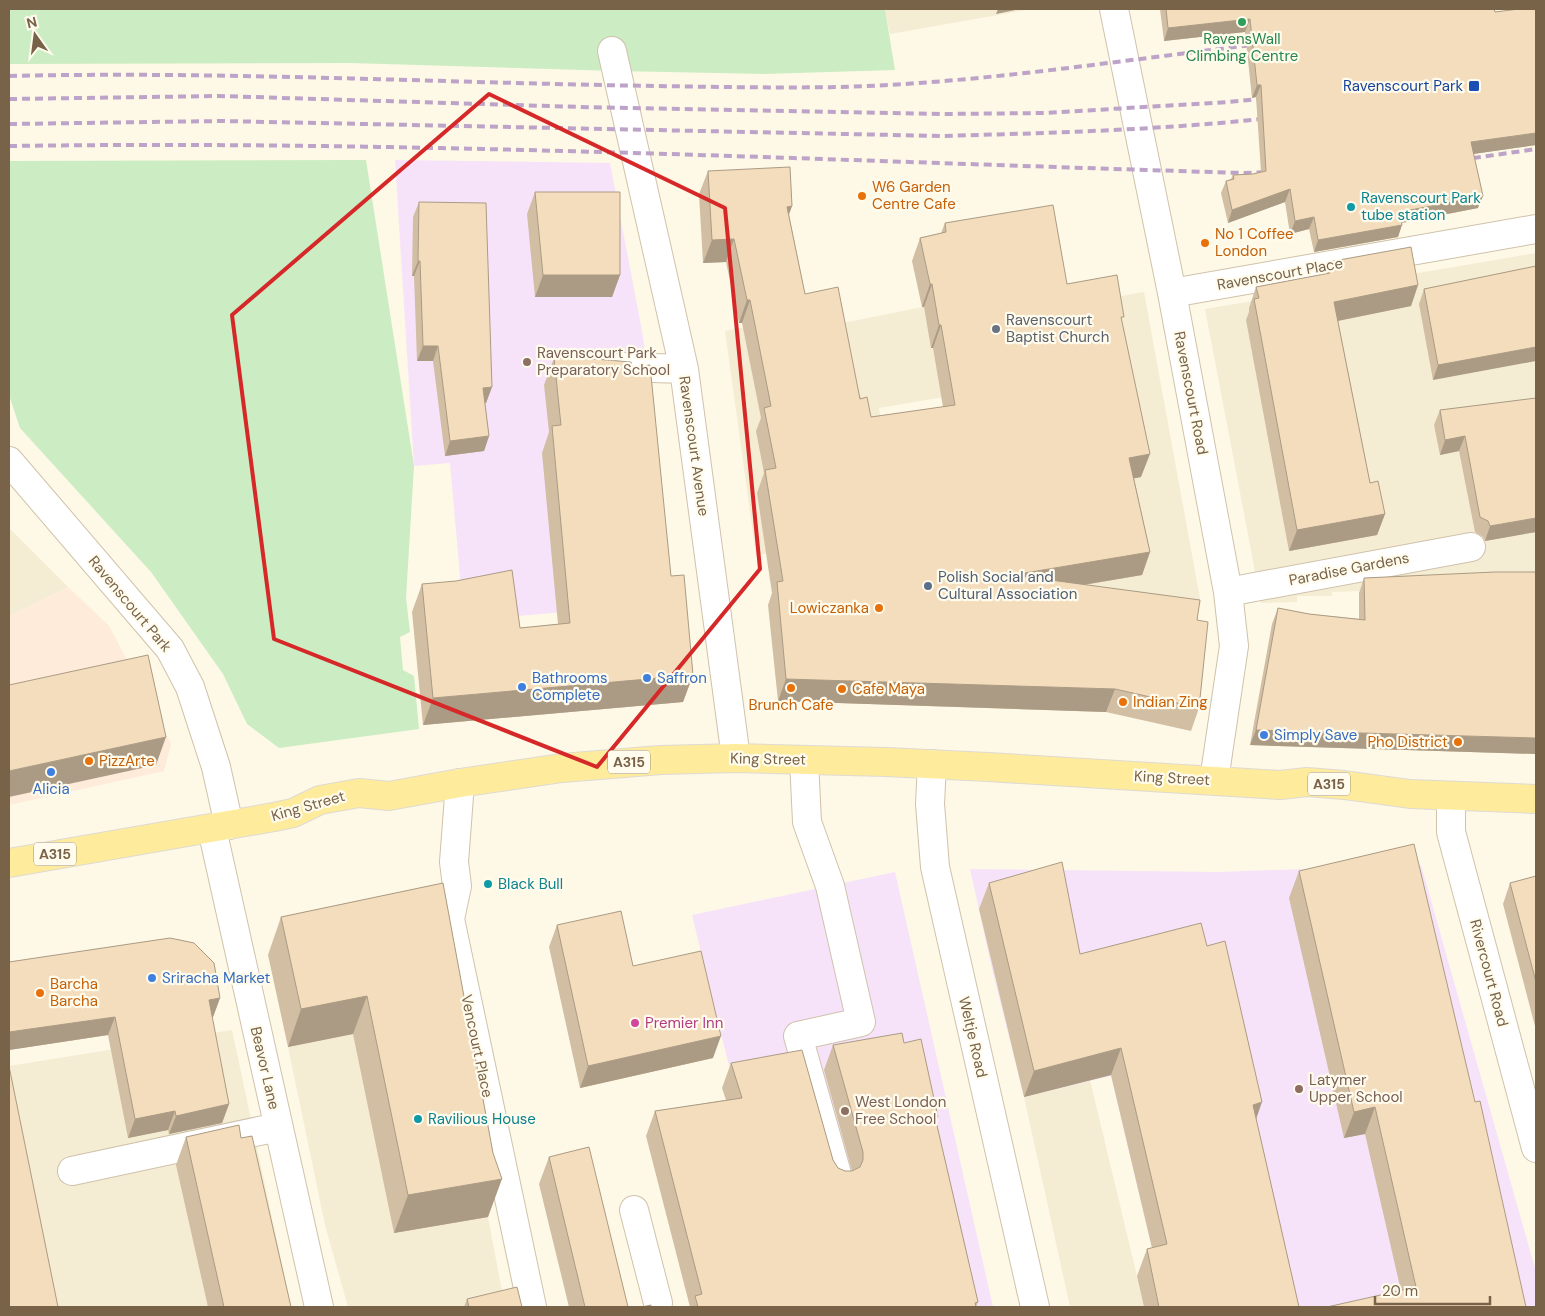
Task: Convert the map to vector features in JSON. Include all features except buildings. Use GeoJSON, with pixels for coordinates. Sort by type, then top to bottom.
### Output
{"type":"FeatureCollection","features":[{"type":"Feature","properties":{"kind":"main road","name":"King Street"},"geometry":{"type":"LineString","coordinates":[[9,863],[293,813],[320,800],[340,796],[359,793],[389,796],[562,768],[641,761],[736,758],[932,764],[1280,785],[1307,782],[1410,794],[1536,799]]}},
{"type":"Feature","properties":{"kind":"street","name":"Ravenscourt Road"},"geometry":{"type":"LineString","coordinates":[[1114,9],[1172,293],[1228,592],[1234,646],[1214,780]]}},
{"type":"Feature","properties":{"kind":"street","name":"Ravenscourt Avenue"},"geometry":{"type":"LineString","coordinates":[[612,51],[682,362],[736,758]]}},
{"type":"Feature","properties":{"kind":"street","name":"Ravenscourt Place"},"geometry":{"type":"LineString","coordinates":[[1172,293],[1536,228]]}},
{"type":"Feature","properties":{"kind":"street"},"geometry":{"type":"LineString","coordinates":[[622,367],[682,362]]}},
{"type":"Feature","properties":{"kind":"street","name":"Ravenscourt Park"},"geometry":{"type":"LineString","coordinates":[[9,461],[170,649],[190,687],[216,767],[221,827]]}},
{"type":"Feature","properties":{"kind":"street","name":"Paradise Gardens"},"geometry":{"type":"LineString","coordinates":[[1228,592],[1471,546]]}},
{"type":"Feature","properties":{"kind":"street"},"geometry":{"type":"LineString","coordinates":[[804,760],[807,822],[830,886],[861,1022],[798,1036],[839,1182]]}},
{"type":"Feature","properties":{"kind":"street","name":"Weltje Road"},"geometry":{"type":"LineString","coordinates":[[932,764],[930,804],[935,867],[1035,1307]]}},
{"type":"Feature","properties":{"kind":"street","name":"Vencourt Place"},"geometry":{"type":"LineString","coordinates":[[460,783],[454,862],[457,886],[450,919],[532,1307]]}},
{"type":"Feature","properties":{"kind":"street","name":"Rivercourt Road"},"geometry":{"type":"LineString","coordinates":[[1451,796],[1451,832],[1536,1148]]}},
{"type":"Feature","properties":{"kind":"street","name":"Beavor Lane"},"geometry":{"type":"LineString","coordinates":[[221,827],[278,1127],[319,1307]]}},
{"type":"Feature","properties":{"kind":"street"},"geometry":{"type":"LineString","coordinates":[[72,1171],[278,1127]]}},
{"type":"Feature","properties":{"kind":"street"},"geometry":{"type":"LineString","coordinates":[[634,1210],[653,1306]]}},
{"type":"Feature","properties":{"kind":"highlighted area"},"geometry":{"type":"Polygon","coordinates":[[[489,94],[725,208],[760,569],[597,767],[274,639],[232,315],[489,94]]]}},
{"type":"Feature","properties":{"kind":"shaded area"},"geometry":{"type":"Polygon","coordinates":[[[885,9],[1032,9],[890,34],[885,9]]]}},
{"type":"Feature","properties":{"kind":"shaded area","name":"Ravenscourt Park Preparatory School"},"geometry":{"type":"Polygon","coordinates":[[[395,160],[610,163],[642,331],[651,393],[674,602],[464,621],[450,463],[414,466],[395,160]]]}},
{"type":"Feature","properties":{"kind":"shaded area"},"geometry":{"type":"Polygon","coordinates":[[[1536,253],[1536,584],[1332,592],[1332,596],[1297,596],[1297,602],[1261,603],[1205,309],[1536,253]]]}},
{"type":"Feature","properties":{"kind":"shaded area"},"geometry":{"type":"Polygon","coordinates":[[[1144,292],[1201,604],[1090,622],[1037,311],[1144,292]]]}},
{"type":"Feature","properties":{"kind":"shaded area"},"geometry":{"type":"Polygon","coordinates":[[[947,302],[962,394],[879,408],[887,474],[845,545],[756,555],[725,331],[830,310],[833,325],[947,302]]]}},
{"type":"Feature","properties":{"kind":"shaded area"},"geometry":{"type":"Polygon","coordinates":[[[9,528],[68,587],[9,616],[9,528]]]}},
{"type":"Feature","properties":{"kind":"shaded area"},"geometry":{"type":"Polygon","coordinates":[[[68,587],[109,626],[171,744],[164,771],[9,805],[9,616],[68,587]]]}},
{"type":"Feature","properties":{"kind":"shaded area","name":"Latymer Upper School"},"geometry":{"type":"Polygon","coordinates":[[[1421,865],[1536,1272],[1536,1307],[1166,1307],[1111,1076],[1024,1097],[992,969],[970,869],[1217,872],[1421,865]]]}},
{"type":"Feature","properties":{"kind":"shaded area","name":"West London Free School"},"geometry":{"type":"Polygon","coordinates":[[[895,872],[993,1307],[788,1307],[692,915],[895,872]]]}},
{"type":"Feature","properties":{"kind":"shaded area"},"geometry":{"type":"Polygon","coordinates":[[[232,1030],[291,1307],[9,1307],[9,1066],[232,1030]]]}},
{"type":"Feature","properties":{"kind":"shaded area"},"geometry":{"type":"Polygon","coordinates":[[[353,1034],[488,1217],[505,1307],[348,1307],[325,1225],[288,1047],[353,1034]]]}},
{"type":"Feature","properties":{"kind":"shaded area"},"geometry":{"type":"Polygon","coordinates":[[[1090,1080],[1144,1307],[1070,1307],[1024,1097],[1090,1080]]]}},
{"type":"Feature","properties":{"kind":"green space"},"geometry":{"type":"Polygon","coordinates":[[[9,9],[885,9],[895,70],[764,74],[351,63],[9,64],[9,9]]]}},
{"type":"Feature","properties":{"kind":"green space"},"geometry":{"type":"Polygon","coordinates":[[[366,160],[414,466],[406,598],[410,632],[400,637],[403,670],[414,676],[419,729],[279,748],[247,724],[223,674],[151,572],[20,428],[9,395],[9,161],[366,160]]]}},
{"type":"Feature","properties":{"kind":"railway"},"geometry":{"type":"LineString","coordinates":[[9,76],[171,75],[577,85],[841,87],[894,85],[999,76],[1261,44]]}},
{"type":"Feature","properties":{"kind":"railway"},"geometry":{"type":"LineString","coordinates":[[9,99],[219,96],[581,107],[943,114],[1044,113],[1270,98]]}},
{"type":"Feature","properties":{"kind":"railway"},"geometry":{"type":"LineString","coordinates":[[9,124],[221,121],[942,136],[1147,128],[1270,118]]}},
{"type":"Feature","properties":{"kind":"railway"},"geometry":{"type":"LineString","coordinates":[[9,146],[318,146],[472,149],[1244,173],[1273,172]]}},
{"type":"Feature","properties":{"kind":"railway"},"geometry":{"type":"LineString","coordinates":[[1460,160],[1536,149]]}},
{"type":"Feature","properties":{"kind":"place","name":"RavensWall Climbing Centre"},"geometry":{"type":"Point","coordinates":[1242,22]}},
{"type":"Feature","properties":{"kind":"place","name":"Ravenscourt Park"},"geometry":{"type":"Point","coordinates":[1474,86]}},
{"type":"Feature","properties":{"kind":"place","name":"W6 Garden Centre Cafe"},"geometry":{"type":"Point","coordinates":[862,196]}},
{"type":"Feature","properties":{"kind":"place","name":"Ravenscourt Park tube station"},"geometry":{"type":"Point","coordinates":[1351,207]}},
{"type":"Feature","properties":{"kind":"place","name":"No 1 Coffee London"},"geometry":{"type":"Point","coordinates":[1205,243]}},
{"type":"Feature","properties":{"kind":"place","name":"Ravenscourt Baptist Church"},"geometry":{"type":"Point","coordinates":[996,329]}},
{"type":"Feature","properties":{"kind":"place","name":"Ravenscourt Park Preparatory School"},"geometry":{"type":"Point","coordinates":[527,362]}},
{"type":"Feature","properties":{"kind":"place","name":"Polish Social and Cultural Association"},"geometry":{"type":"Point","coordinates":[928,586]}},
{"type":"Feature","properties":{"kind":"place","name":"Lowiczanka"},"geometry":{"type":"Point","coordinates":[879,608]}},
{"type":"Feature","properties":{"kind":"place","name":"Saffron"},"geometry":{"type":"Point","coordinates":[647,678]}},
{"type":"Feature","properties":{"kind":"place","name":"Bathrooms Complete"},"geometry":{"type":"Point","coordinates":[522,687]}},
{"type":"Feature","properties":{"kind":"place","name":"Brunch Cafe"},"geometry":{"type":"Point","coordinates":[791,688]}},
{"type":"Feature","properties":{"kind":"place","name":"Cafe Maya"},"geometry":{"type":"Point","coordinates":[842,689]}},
{"type":"Feature","properties":{"kind":"place","name":"Indian Zing"},"geometry":{"type":"Point","coordinates":[1123,702]}},
{"type":"Feature","properties":{"kind":"place","name":"Simply Save"},"geometry":{"type":"Point","coordinates":[1264,735]}},
{"type":"Feature","properties":{"kind":"place","name":"Pho District"},"geometry":{"type":"Point","coordinates":[1458,742]}},
{"type":"Feature","properties":{"kind":"place","name":"PizzArte"},"geometry":{"type":"Point","coordinates":[89,761]}},
{"type":"Feature","properties":{"kind":"place","name":"Alicia"},"geometry":{"type":"Point","coordinates":[51,772]}},
{"type":"Feature","properties":{"kind":"place","name":"Black Bull"},"geometry":{"type":"Point","coordinates":[488,884]}},
{"type":"Feature","properties":{"kind":"place","name":"Sriracha Market"},"geometry":{"type":"Point","coordinates":[152,978]}},
{"type":"Feature","properties":{"kind":"place","name":"Barcha Barcha"},"geometry":{"type":"Point","coordinates":[40,993]}},
{"type":"Feature","properties":{"kind":"place","name":"Premier Inn"},"geometry":{"type":"Point","coordinates":[635,1023]}},
{"type":"Feature","properties":{"kind":"place","name":"Latymer Upper School"},"geometry":{"type":"Point","coordinates":[1299,1089]}},
{"type":"Feature","properties":{"kind":"place","name":"West London Free School"},"geometry":{"type":"Point","coordinates":[845,1111]}},
{"type":"Feature","properties":{"kind":"place","name":"Ravilious House"},"geometry":{"type":"Point","coordinates":[418,1119]}}]}
